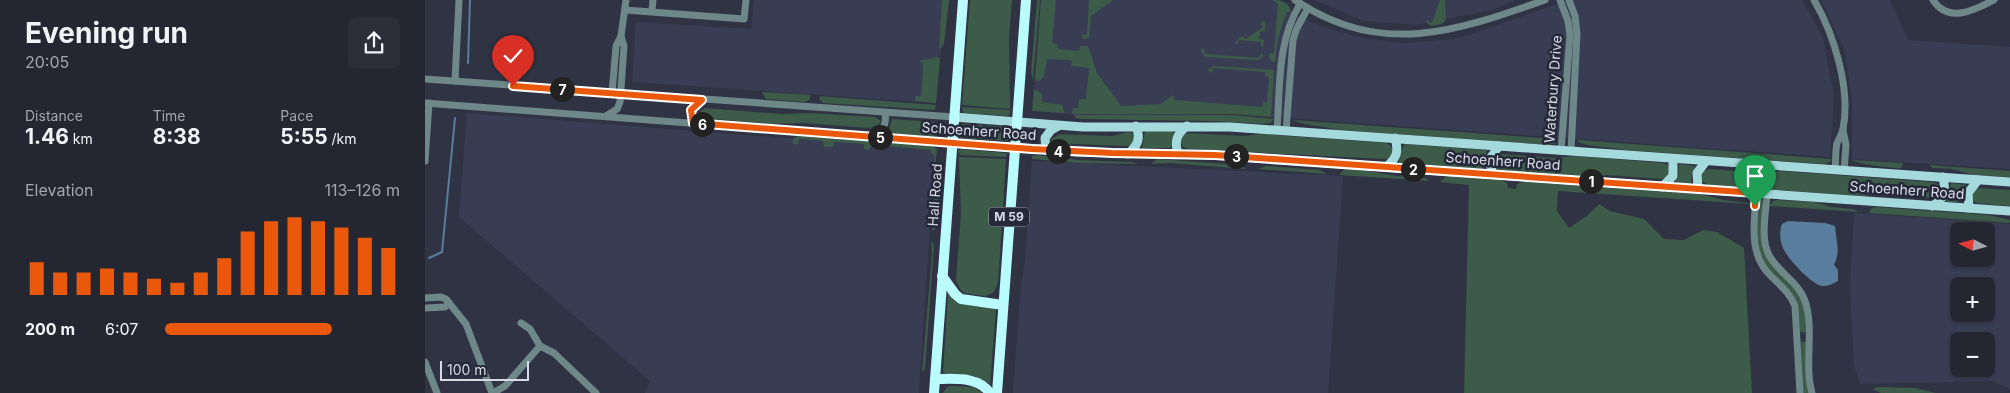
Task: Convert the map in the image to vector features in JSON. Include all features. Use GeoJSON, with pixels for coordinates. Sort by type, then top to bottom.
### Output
{"type":"FeatureCollection","features":[{"type":"Feature","properties":{"kind":"highway","name":"Hall Road"},"geometry":{"type":"LineString","coordinates":[[934,393],[963,0]]}},
{"type":"Feature","properties":{"kind":"highway","name":"M 59"},"geometry":{"type":"LineString","coordinates":[[997,393],[1026,0]]}},
{"type":"Feature","properties":{"kind":"highway"},"geometry":{"type":"LineString","coordinates":[[942,276],[961,299],[1003,305]]}},
{"type":"Feature","properties":{"kind":"highway"},"geometry":{"type":"LineString","coordinates":[[935,379],[976,381],[983,384],[990,393]]}},
{"type":"Feature","properties":{"kind":"main road","name":"Schoenherr Road"},"geometry":{"type":"LineString","coordinates":[[954,117],[1059,126],[1187,126],[1281,130],[2010,182]]}},
{"type":"Feature","properties":{"kind":"main road"},"geometry":{"type":"LineString","coordinates":[[1045,150],[1045,138],[1051,130],[1059,126]]}},
{"type":"Feature","properties":{"kind":"main road"},"geometry":{"type":"LineString","coordinates":[[1128,154],[1139,142],[1136,126]]}},
{"type":"Feature","properties":{"kind":"main road"},"geometry":{"type":"LineString","coordinates":[[1178,154],[1176,139],[1187,126]]}},
{"type":"Feature","properties":{"kind":"main road"},"geometry":{"type":"LineString","coordinates":[[1386,167],[1396,156],[1395,138]]}},
{"type":"Feature","properties":{"kind":"main road","name":"Schoenherr Road"},"geometry":{"type":"LineString","coordinates":[[952,143],[1045,150],[1128,154],[1178,154],[1386,167],[2010,211]]}},
{"type":"Feature","properties":{"kind":"main road"},"geometry":{"type":"LineString","coordinates":[[1493,174],[1489,160],[1499,146]]}},
{"type":"Feature","properties":{"kind":"main road"},"geometry":{"type":"LineString","coordinates":[[1662,187],[1673,176],[1673,158]]}},
{"type":"Feature","properties":{"kind":"main road"},"geometry":{"type":"LineString","coordinates":[[1698,189],[1697,173],[1706,161]]}},
{"type":"Feature","properties":{"kind":"main road"},"geometry":{"type":"LineString","coordinates":[[1931,206],[1939,202],[1944,196],[1943,177]]}},
{"type":"Feature","properties":{"kind":"main road"},"geometry":{"type":"LineString","coordinates":[[1969,208],[1968,193],[1978,180]]}},
{"type":"Feature","properties":{"kind":"street"},"geometry":{"type":"LineString","coordinates":[[455,81],[459,0]]}},
{"type":"Feature","properties":{"kind":"street"},"geometry":{"type":"LineString","coordinates":[[613,93],[616,46],[621,36],[626,0]]}},
{"type":"Feature","properties":{"kind":"street"},"geometry":{"type":"LineString","coordinates":[[651,12],[653,0]]}},
{"type":"Feature","properties":{"kind":"street"},"geometry":{"type":"LineString","coordinates":[[625,10],[744,19],[746,0]]}},
{"type":"Feature","properties":{"kind":"street"},"geometry":{"type":"LineString","coordinates":[[1281,130],[1284,46],[1289,24],[1298,2],[1337,22],[1355,28],[1406,35],[1457,29],[1545,0]]}},
{"type":"Feature","properties":{"kind":"street","name":"Waterbury Drive"},"geometry":{"type":"LineString","coordinates":[[1560,0],[1569,26],[1570,35],[1561,151]]}},
{"type":"Feature","properties":{"kind":"street","name":"Waterbury Drive"},"geometry":{"type":"LineString","coordinates":[[1569,0],[1575,16],[1577,34],[1571,151]]}},
{"type":"Feature","properties":{"kind":"street"},"geometry":{"type":"LineString","coordinates":[[1814,0],[1830,32],[1839,64],[1843,94],[1843,129],[1846,145],[1840,170]]}},
{"type":"Feature","properties":{"kind":"street"},"geometry":{"type":"LineString","coordinates":[[1933,0],[1943,10],[1959,14],[1975,10],[1994,0]]}},
{"type":"Feature","properties":{"kind":"street"},"geometry":{"type":"LineString","coordinates":[[1281,130],[1293,40],[1308,8]]}},
{"type":"Feature","properties":{"kind":"street"},"geometry":{"type":"LineString","coordinates":[[605,116],[617,109],[621,93],[624,46],[621,36]]}},
{"type":"Feature","properties":{"kind":"street","name":"Schoenherr Road"},"geometry":{"type":"LineString","coordinates":[[427,80],[954,117]]}},
{"type":"Feature","properties":{"kind":"street"},"geometry":{"type":"LineString","coordinates":[[693,123],[691,110],[702,100]]}},
{"type":"Feature","properties":{"kind":"street"},"geometry":{"type":"LineString","coordinates":[[425,162],[427,103]]}},
{"type":"Feature","properties":{"kind":"street","name":"Schoenherr Road"},"geometry":{"type":"LineString","coordinates":[[427,103],[952,143]]}},
{"type":"Feature","properties":{"kind":"street"},"geometry":{"type":"LineString","coordinates":[[872,137],[883,129],[886,124],[885,113]]}},
{"type":"Feature","properties":{"kind":"street"},"geometry":{"type":"LineString","coordinates":[[1756,193],[1754,239],[1757,256],[1768,273],[1789,294],[1795,306],[1800,393]]}},
{"type":"Feature","properties":{"kind":"street"},"geometry":{"type":"LineString","coordinates":[[1767,194],[1765,235],[1767,250],[1773,261],[1800,290],[1807,307],[1812,393]]}},
{"type":"Feature","properties":{"kind":"street"},"geometry":{"type":"LineString","coordinates":[[425,298],[441,297],[446,299],[466,324],[492,393],[505,386],[540,346]]}},
{"type":"Feature","properties":{"kind":"street"},"geometry":{"type":"LineString","coordinates":[[425,308],[445,307],[449,304]]}},
{"type":"Feature","properties":{"kind":"street"},"geometry":{"type":"LineString","coordinates":[[521,323],[530,329],[540,346],[554,353],[595,393]]}},
{"type":"Feature","properties":{"kind":"street"},"geometry":{"type":"LineString","coordinates":[[425,362],[437,393]]}},
{"type":"Feature","properties":{"kind":"shaded area"},"geometry":{"type":"Polygon","coordinates":[[[754,0],[949,0],[944,43],[941,49],[936,103],[632,82],[636,22],[751,29],[754,0]]]}},
{"type":"Feature","properties":{"kind":"shaded area"},"geometry":{"type":"Polygon","coordinates":[[[1041,0],[1275,0],[1287,12],[1327,28],[1362,38],[1405,43],[1453,39],[1465,36],[1569,0],[1802,0],[1823,38],[1834,95],[1830,157],[1233,114],[1087,116],[1032,111],[1041,0]]]}},
{"type":"Feature","properties":{"kind":"shaded area"},"geometry":{"type":"Polygon","coordinates":[[[1314,0],[1517,0],[1492,10],[1416,25],[1364,21],[1314,0]]]}},
{"type":"Feature","properties":{"kind":"shaded area"},"geometry":{"type":"Polygon","coordinates":[[[1821,0],[1890,0],[1908,40],[2010,47],[2010,169],[1852,159],[1852,101],[1845,51],[1821,0]]]}},
{"type":"Feature","properties":{"kind":"shaded area"},"geometry":{"type":"Polygon","coordinates":[[[467,113],[935,150],[919,393],[645,393],[650,381],[459,217],[467,113]]]}},
{"type":"Feature","properties":{"kind":"shaded area"},"geometry":{"type":"Polygon","coordinates":[[[1032,161],[1343,176],[1328,393],[1013,393],[1032,161]]]}},
{"type":"Feature","properties":{"kind":"shaded area"},"geometry":{"type":"Polygon","coordinates":[[[1854,213],[1982,222],[1950,222],[1950,268],[1995,268],[1995,223],[2010,224],[2010,389],[1992,381],[1860,384],[1854,365],[1850,287],[1854,213]]]}},
{"type":"Feature","properties":{"kind":"shaded area"},"geometry":{"type":"Polygon","coordinates":[[[1788,221],[1825,223],[1835,226],[1838,250],[1834,265],[1838,270],[1838,281],[1822,286],[1812,281],[1794,264],[1785,252],[1781,239],[1780,230],[1782,224],[1788,221]]]}},
{"type":"Feature","properties":{"kind":"green space"},"geometry":{"type":"Polygon","coordinates":[[[942,0],[949,0],[944,43],[941,49],[939,48],[942,0]]]}},
{"type":"Feature","properties":{"kind":"green space"},"geometry":{"type":"Polygon","coordinates":[[[970,0],[1012,0],[1009,37],[1010,109],[962,105],[970,0]]]}},
{"type":"Feature","properties":{"kind":"green space"},"geometry":{"type":"Polygon","coordinates":[[[1037,0],[1040,0],[1033,80],[1031,72],[1037,0]]]}},
{"type":"Feature","properties":{"kind":"green space"},"geometry":{"type":"Polygon","coordinates":[[[1041,0],[1056,0],[1052,43],[1057,44],[1058,49],[1079,51],[1080,46],[1088,46],[1097,73],[1121,106],[1161,104],[1173,95],[1175,100],[1262,107],[1263,102],[1267,102],[1269,77],[1265,76],[1265,72],[1214,68],[1212,73],[1207,70],[1215,66],[1274,70],[1271,117],[1233,114],[1072,114],[1073,108],[1078,108],[1079,99],[1086,99],[1089,68],[1071,66],[1072,61],[1069,60],[1047,59],[1044,77],[1039,81],[1035,80],[1041,0]]]}},
{"type":"Feature","properties":{"kind":"green space"},"geometry":{"type":"Polygon","coordinates":[[[1089,0],[1113,0],[1091,16],[1089,38],[1083,39],[1081,35],[1087,34],[1089,0]]]}},
{"type":"Feature","properties":{"kind":"green space"},"geometry":{"type":"Polygon","coordinates":[[[1273,0],[1285,3],[1289,6],[1291,12],[1287,12],[1282,24],[1275,62],[1271,61],[1269,57],[1270,53],[1274,53],[1278,4],[1273,0]]]}},
{"type":"Feature","properties":{"kind":"green space"},"geometry":{"type":"Polygon","coordinates":[[[1440,0],[1445,0],[1446,20],[1442,24],[1431,26],[1427,23],[1427,20],[1432,23],[1440,0]]]}},
{"type":"Feature","properties":{"kind":"green space"},"geometry":{"type":"Polygon","coordinates":[[[1263,21],[1265,23],[1265,31],[1260,32],[1259,39],[1264,40],[1263,47],[1261,42],[1239,40],[1238,44],[1235,44],[1242,36],[1246,39],[1263,27],[1261,23],[1263,21]]]}},
{"type":"Feature","properties":{"kind":"green space"},"geometry":{"type":"Polygon","coordinates":[[[1201,49],[1204,49],[1205,54],[1260,58],[1261,53],[1263,55],[1262,58],[1258,60],[1206,57],[1201,52],[1201,49]]]}},
{"type":"Feature","properties":{"kind":"green space"},"geometry":{"type":"Polygon","coordinates":[[[938,57],[940,59],[936,103],[915,101],[916,96],[921,96],[923,65],[919,61],[938,57]]]}},
{"type":"Feature","properties":{"kind":"green space"},"geometry":{"type":"Polygon","coordinates":[[[1034,90],[1042,94],[1042,102],[1062,105],[1065,113],[1032,111],[1034,90]]]}},
{"type":"Feature","properties":{"kind":"green space"},"geometry":{"type":"Polygon","coordinates":[[[762,92],[811,95],[809,100],[805,102],[766,99],[762,92]]]}},
{"type":"Feature","properties":{"kind":"green space"},"geometry":{"type":"Polygon","coordinates":[[[819,96],[936,105],[935,110],[823,103],[819,96]]]}},
{"type":"Feature","properties":{"kind":"green space"},"geometry":{"type":"Polygon","coordinates":[[[962,107],[1010,110],[1010,115],[963,113],[962,107]]]}},
{"type":"Feature","properties":{"kind":"green space"},"geometry":{"type":"Polygon","coordinates":[[[705,108],[781,114],[810,113],[875,117],[881,121],[878,125],[870,128],[803,123],[771,124],[702,118],[698,113],[705,108]]]}},
{"type":"Feature","properties":{"kind":"green space"},"geometry":{"type":"Polygon","coordinates":[[[1074,115],[1233,115],[1274,119],[1270,123],[1264,124],[1210,121],[1081,119],[1076,118],[1074,115]]]}},
{"type":"Feature","properties":{"kind":"green space"},"geometry":{"type":"Polygon","coordinates":[[[892,119],[935,122],[937,137],[888,133],[892,119]]]}},
{"type":"Feature","properties":{"kind":"green space"},"geometry":{"type":"Polygon","coordinates":[[[1293,120],[1558,139],[1554,144],[1548,145],[1341,130],[1308,125],[1293,120]]]}},
{"type":"Feature","properties":{"kind":"green space"},"geometry":{"type":"Polygon","coordinates":[[[962,124],[1007,127],[1009,129],[1008,141],[961,138],[959,137],[962,124]]]}},
{"type":"Feature","properties":{"kind":"green space"},"geometry":{"type":"Polygon","coordinates":[[[1145,131],[1174,131],[1171,148],[1142,148],[1145,131]]]}},
{"type":"Feature","properties":{"kind":"green space"},"geometry":{"type":"Polygon","coordinates":[[[1129,132],[1133,133],[1135,137],[1132,145],[1129,146],[1076,144],[1058,146],[1050,143],[1051,139],[1060,134],[1112,136],[1129,132]]]}},
{"type":"Feature","properties":{"kind":"green space"},"geometry":{"type":"Polygon","coordinates":[[[1188,133],[1245,136],[1260,134],[1386,143],[1393,152],[1390,157],[1384,159],[1188,149],[1183,147],[1180,141],[1188,133]]]}},
{"type":"Feature","properties":{"kind":"green space"},"geometry":{"type":"Polygon","coordinates":[[[798,136],[932,146],[937,149],[935,169],[933,169],[935,156],[931,153],[931,150],[871,145],[869,150],[864,149],[864,144],[834,142],[833,147],[824,147],[823,141],[799,139],[798,145],[793,144],[793,139],[798,136]]]}},
{"type":"Feature","properties":{"kind":"green space"},"geometry":{"type":"Polygon","coordinates":[[[1577,141],[1832,159],[1824,164],[1624,150],[1586,145],[1577,141]]]}},
{"type":"Feature","properties":{"kind":"green space"},"geometry":{"type":"Polygon","coordinates":[[[1404,144],[1487,151],[1482,169],[1400,163],[1404,144]]]}},
{"type":"Feature","properties":{"kind":"green space"},"geometry":{"type":"Polygon","coordinates":[[[961,149],[1007,154],[1006,157],[960,155],[958,151],[961,149]]]}},
{"type":"Feature","properties":{"kind":"green space"},"geometry":{"type":"Polygon","coordinates":[[[1502,154],[1554,158],[1577,156],[1663,163],[1668,165],[1670,173],[1667,177],[1661,179],[1607,175],[1592,177],[1500,170],[1495,168],[1493,160],[1496,156],[1502,154]]]}},
{"type":"Feature","properties":{"kind":"green space"},"geometry":{"type":"Polygon","coordinates":[[[1032,156],[1139,164],[1078,163],[1032,159],[1032,156]]]}},
{"type":"Feature","properties":{"kind":"green space"},"geometry":{"type":"Polygon","coordinates":[[[959,157],[1006,159],[998,283],[993,293],[985,296],[964,293],[956,280],[961,214],[959,157]]]}},
{"type":"Feature","properties":{"kind":"green space"},"geometry":{"type":"Polygon","coordinates":[[[1157,159],[1240,165],[1246,169],[1170,163],[1151,164],[1157,159]]]}},
{"type":"Feature","properties":{"kind":"green space"},"geometry":{"type":"Polygon","coordinates":[[[1852,160],[1903,163],[1901,168],[1898,168],[1868,165],[1852,160]]]}},
{"type":"Feature","properties":{"kind":"green space"},"geometry":{"type":"Polygon","coordinates":[[[1679,164],[1695,166],[1691,184],[1675,183],[1679,164]]]}},
{"type":"Feature","properties":{"kind":"green space"},"geometry":{"type":"Polygon","coordinates":[[[1929,165],[2010,171],[2010,177],[1974,175],[1952,169],[1933,168],[1929,165]]]}},
{"type":"Feature","properties":{"kind":"green space"},"geometry":{"type":"Polygon","coordinates":[[[1266,166],[1320,170],[1327,174],[1258,169],[1266,166]]]}},
{"type":"Feature","properties":{"kind":"green space"},"geometry":{"type":"Polygon","coordinates":[[[1345,169],[1418,177],[1430,181],[1339,175],[1345,169]]]}},
{"type":"Feature","properties":{"kind":"green space"},"geometry":{"type":"Polygon","coordinates":[[[1709,169],[1763,173],[1778,171],[1932,182],[1938,184],[1941,188],[1940,194],[1931,198],[1878,194],[1864,196],[1709,185],[1702,181],[1701,175],[1709,169]]]}},
{"type":"Feature","properties":{"kind":"green space"},"geometry":{"type":"Polygon","coordinates":[[[1448,176],[1501,180],[1507,183],[1508,188],[1516,189],[1517,184],[1523,182],[1701,194],[1723,200],[1749,203],[1558,191],[1557,211],[1569,228],[1588,215],[1599,204],[1610,211],[1644,219],[1664,239],[1684,240],[1703,230],[1717,232],[1744,248],[1752,393],[1464,393],[1469,185],[1440,182],[1448,176]]]}},
{"type":"Feature","properties":{"kind":"green space"},"geometry":{"type":"Polygon","coordinates":[[[935,178],[939,178],[936,228],[932,231],[935,205],[935,178]]]}},
{"type":"Feature","properties":{"kind":"green space"},"geometry":{"type":"Polygon","coordinates":[[[1951,183],[1966,185],[1962,202],[1946,202],[1951,183]]]}},
{"type":"Feature","properties":{"kind":"green space"},"geometry":{"type":"Polygon","coordinates":[[[1977,188],[2010,190],[2010,206],[1976,203],[1972,200],[1972,193],[1977,188]]]}},
{"type":"Feature","properties":{"kind":"green space"},"geometry":{"type":"Polygon","coordinates":[[[1760,199],[1764,200],[1762,242],[1802,299],[1805,313],[1806,331],[1804,333],[1800,331],[1798,305],[1762,261],[1756,241],[1760,199]]]}},
{"type":"Feature","properties":{"kind":"green space"},"geometry":{"type":"Polygon","coordinates":[[[1773,201],[1813,202],[1832,207],[1853,209],[1859,212],[1769,206],[1773,201]]]}},
{"type":"Feature","properties":{"kind":"green space"},"geometry":{"type":"Polygon","coordinates":[[[1872,208],[1988,215],[2010,220],[2010,223],[1869,213],[1872,208]]]}},
{"type":"Feature","properties":{"kind":"green space"},"geometry":{"type":"Polygon","coordinates":[[[931,242],[934,247],[925,369],[922,372],[932,253],[931,242]]]}},
{"type":"Feature","properties":{"kind":"green space"},"geometry":{"type":"Polygon","coordinates":[[[948,294],[962,304],[996,309],[990,384],[975,376],[943,373],[948,294]]]}},
{"type":"Feature","properties":{"kind":"green space"},"geometry":{"type":"Polygon","coordinates":[[[1802,341],[1806,342],[1809,393],[1803,393],[1802,341]]]}},
{"type":"Feature","properties":{"kind":"green space"},"geometry":{"type":"Polygon","coordinates":[[[947,387],[973,387],[982,393],[943,393],[947,387]]]}},
{"type":"Feature","properties":{"kind":"green space"},"geometry":{"type":"Polygon","coordinates":[[[1878,387],[1915,388],[1936,393],[1881,393],[1872,389],[1878,387]]]}},
{"type":"Feature","properties":{"kind":"waterway"},"geometry":{"type":"LineString","coordinates":[[468,63],[470,0]]}},
{"type":"Feature","properties":{"kind":"waterway"},"geometry":{"type":"LineString","coordinates":[[429,258],[442,252],[455,118]]}},
{"type":"Feature","properties":{"kind":"route"},"geometry":{"type":"LineString","coordinates":[[513,86],[702,100],[691,110],[693,123],[1077,152],[1215,155],[1756,193],[1755,206]]}}]}
